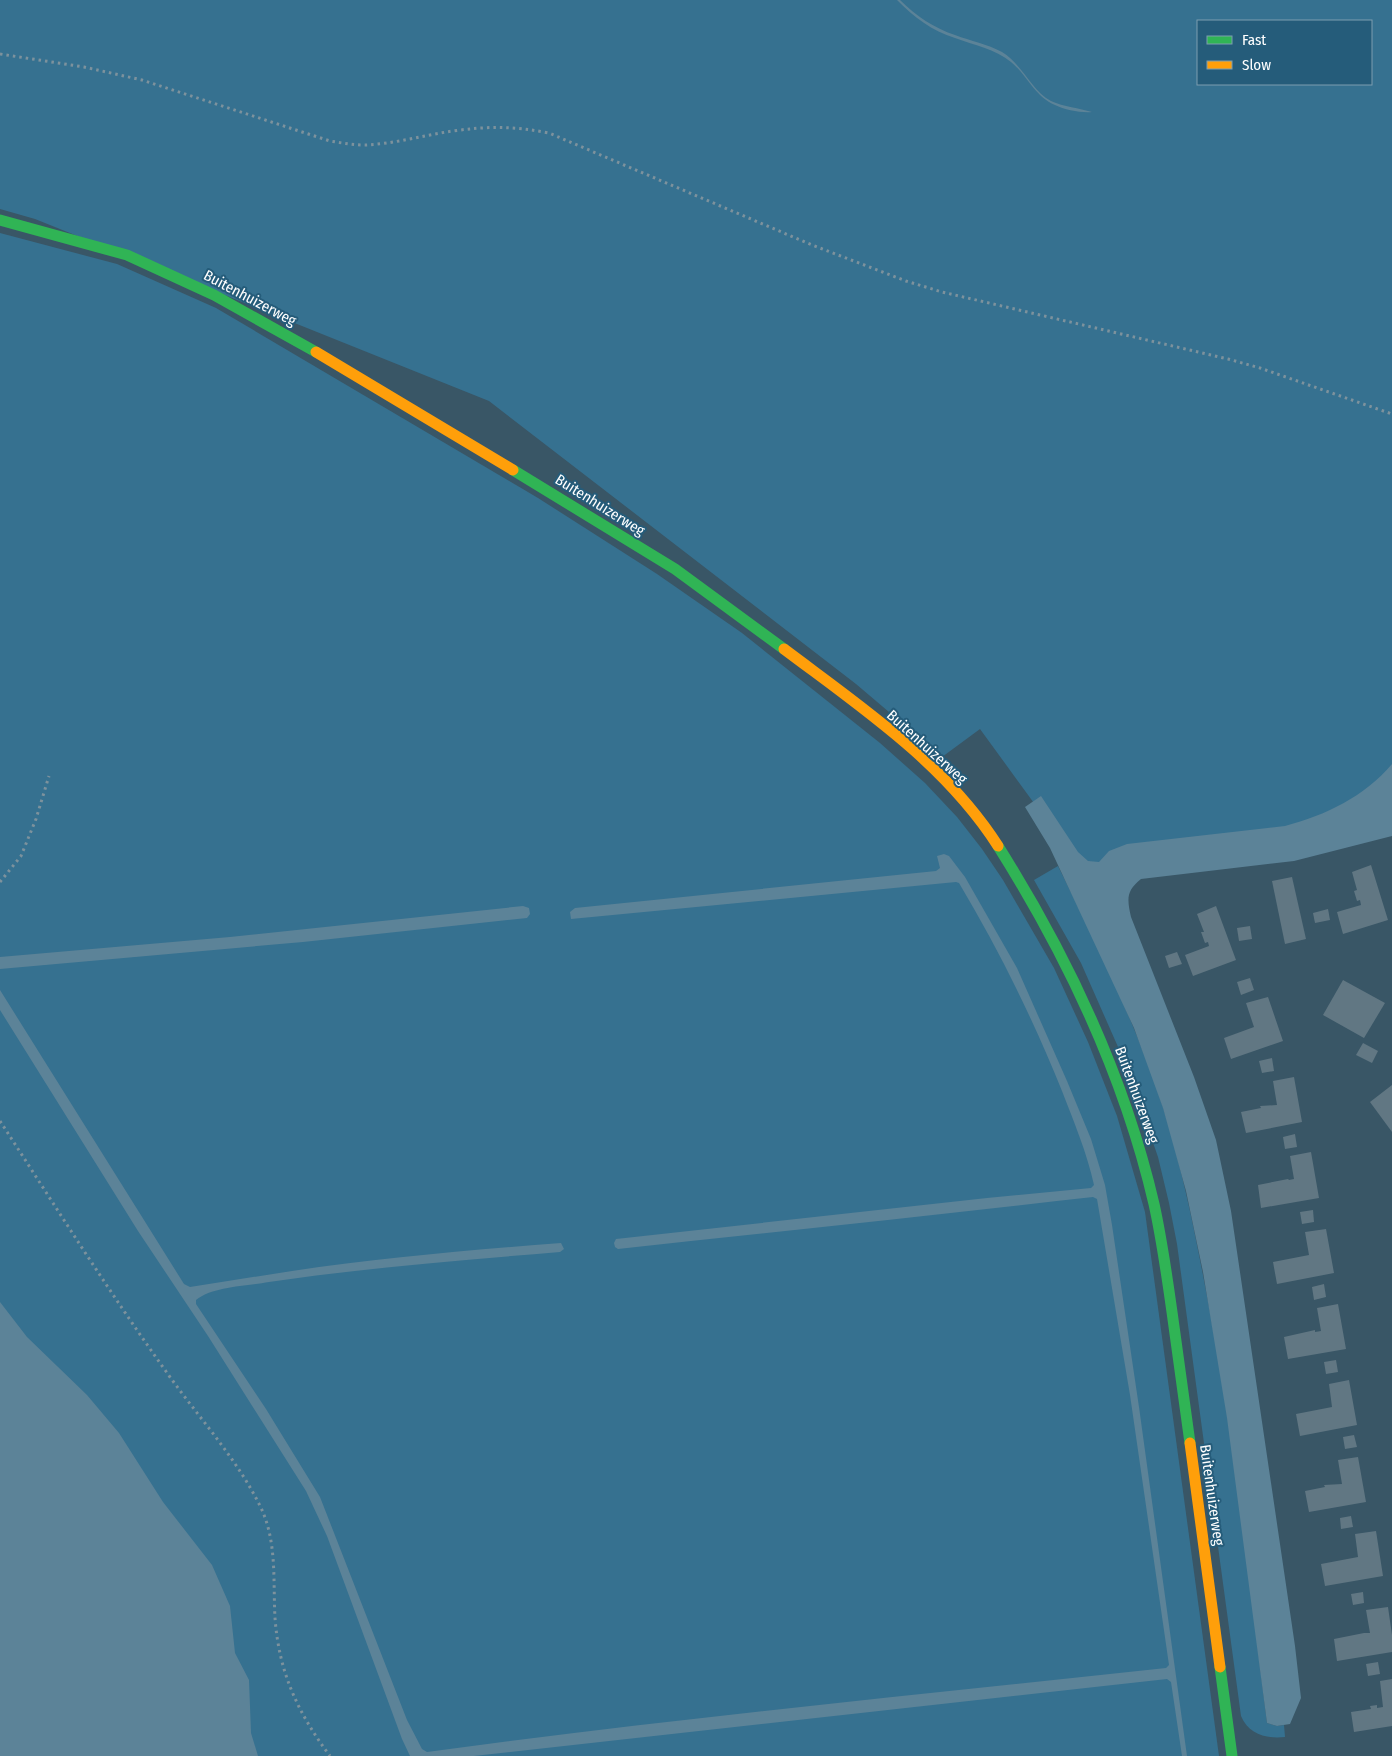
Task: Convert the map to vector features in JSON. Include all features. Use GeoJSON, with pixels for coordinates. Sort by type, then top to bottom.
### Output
{"type":"FeatureCollection","features":[{"type":"Feature","properties":{"kind":"street","name":"Buitenhuizerweg"},"geometry":{"type":"LineString","coordinates":[[0,220],[121,253],[197,286],[296,340],[564,500],[676,569],[765,634],[903,742],[944,780],[974,813],[1037,911],[1079,990],[1118,1081],[1137,1135],[1157,1213],[1164,1254],[1232,1756]]}},
{"type":"Feature","properties":{"kind":"path"},"geometry":{"type":"LineString","coordinates":[[0,54],[84,67],[142,80],[330,141],[347,144],[365,145],[382,143],[482,128],[523,127],[549,132],[752,221],[906,281],[967,298],[1252,366],[1392,414]]}},
{"type":"Feature","properties":{"kind":"path"},"geometry":{"type":"LineString","coordinates":[[0,882],[20,856],[36,818],[49,776]]}},
{"type":"Feature","properties":{"kind":"path"},"geometry":{"type":"LineString","coordinates":[[0,1121],[121,1307],[165,1371],[238,1470],[262,1511],[271,1540],[275,1573],[275,1619],[282,1664],[294,1698],[313,1733],[330,1756]]}},
{"type":"Feature","properties":{"kind":"shaded area"},"geometry":{"type":"Polygon","coordinates":[[[0,0],[1392,0],[1392,796],[1379,807],[1098,877],[1039,810],[980,729],[942,757],[856,684],[489,401],[35,219],[0,209],[0,0]]]}},
{"type":"Feature","properties":{"kind":"shaded area"},"geometry":{"type":"Polygon","coordinates":[[[897,0],[900,0],[912,11],[940,29],[1002,52],[1016,64],[1038,91],[1051,101],[1092,112],[1068,110],[1048,101],[1042,97],[1011,62],[991,51],[939,32],[917,18],[897,0]]]}},
{"type":"Feature","properties":{"kind":"shaded area"},"geometry":{"type":"Polygon","coordinates":[[[0,233],[117,264],[216,308],[538,498],[657,574],[742,633],[880,743],[925,783],[957,817],[1003,880],[1054,968],[1088,1042],[1117,1116],[1145,1212],[1219,1756],[0,1756],[0,233]]]}},
{"type":"Feature","properties":{"kind":"shaded area"},"geometry":{"type":"Polygon","coordinates":[[[1392,764],[1392,836],[1294,861],[1141,879],[1133,887],[1129,896],[1131,917],[1194,1077],[1216,1140],[1231,1211],[1301,1698],[1290,1724],[1277,1726],[1267,1723],[1227,1418],[1203,1272],[1186,1191],[1163,1108],[1134,1028],[1050,848],[1025,807],[1041,796],[1078,852],[1088,861],[1099,862],[1109,851],[1127,844],[1285,826],[1300,822],[1329,810],[1357,795],[1381,776],[1392,764]]]}},
{"type":"Feature","properties":{"kind":"shaded area"},"geometry":{"type":"Polygon","coordinates":[[[944,854],[949,856],[965,877],[1017,968],[1091,1139],[1105,1185],[1139,1407],[1187,1756],[1182,1756],[1171,1682],[1167,1679],[474,1756],[410,1756],[327,1536],[306,1491],[208,1336],[138,1231],[0,1010],[0,990],[184,1284],[190,1287],[359,1262],[561,1243],[564,1249],[560,1252],[305,1277],[221,1289],[203,1295],[196,1300],[196,1304],[266,1409],[320,1497],[407,1720],[422,1749],[427,1752],[704,1718],[1166,1668],[1169,1665],[1130,1395],[1097,1199],[1093,1197],[618,1249],[615,1247],[616,1239],[1091,1188],[1094,1185],[1076,1126],[1039,1038],[1002,959],[959,883],[571,919],[570,912],[575,908],[936,871],[940,868],[937,856],[944,854]]]}},
{"type":"Feature","properties":{"kind":"shaded area"},"geometry":{"type":"Polygon","coordinates":[[[1058,866],[1101,955],[1141,1045],[1163,1107],[1177,1158],[1190,1209],[1219,1363],[1242,1517],[1267,1723],[1277,1726],[1284,1725],[1285,1737],[1265,1736],[1254,1732],[1241,1716],[1177,1244],[1169,1203],[1158,1157],[1126,1065],[1081,963],[1034,880],[1058,866]]]}},
{"type":"Feature","properties":{"kind":"shaded area"},"geometry":{"type":"Polygon","coordinates":[[[523,906],[529,908],[530,914],[527,918],[303,942],[0,969],[0,957],[230,937],[523,906]]]}},
{"type":"Feature","properties":{"kind":"shaded area"},"geometry":{"type":"Polygon","coordinates":[[[0,1302],[27,1337],[87,1395],[119,1433],[163,1502],[212,1565],[230,1606],[235,1653],[249,1680],[251,1733],[258,1756],[0,1756],[0,1302]]]}},
{"type":"Feature","properties":{"kind":"building"},"geometry":{"type":"Polygon","coordinates":[[[1371,865],[1388,920],[1343,934],[1337,912],[1361,905],[1360,900],[1357,901],[1354,891],[1357,890],[1352,872],[1371,865]]]}},
{"type":"Feature","properties":{"kind":"building"},"geometry":{"type":"Polygon","coordinates":[[[1292,877],[1306,939],[1285,944],[1272,881],[1292,877]]]}},
{"type":"Feature","properties":{"kind":"building"},"geometry":{"type":"Polygon","coordinates":[[[1216,906],[1236,960],[1193,976],[1185,955],[1209,946],[1208,942],[1205,943],[1201,932],[1204,932],[1197,914],[1216,906]]]}},
{"type":"Feature","properties":{"kind":"building"},"geometry":{"type":"Polygon","coordinates":[[[1328,909],[1330,920],[1315,923],[1313,913],[1328,909]]]}},
{"type":"Feature","properties":{"kind":"building"},"geometry":{"type":"Polygon","coordinates":[[[1250,926],[1252,939],[1239,941],[1237,928],[1250,926]]]}},
{"type":"Feature","properties":{"kind":"building"},"geometry":{"type":"Polygon","coordinates":[[[1177,952],[1182,964],[1169,968],[1165,956],[1177,952]]]}},
{"type":"Feature","properties":{"kind":"building"},"geometry":{"type":"Polygon","coordinates":[[[1250,978],[1254,990],[1241,995],[1237,982],[1250,978]]]}},
{"type":"Feature","properties":{"kind":"building"},"geometry":{"type":"Polygon","coordinates":[[[1343,980],[1385,1003],[1364,1038],[1323,1015],[1343,980]]]}},
{"type":"Feature","properties":{"kind":"building"},"geometry":{"type":"Polygon","coordinates":[[[1268,997],[1283,1041],[1231,1059],[1224,1038],[1254,1027],[1246,1003],[1268,997]]]}},
{"type":"Feature","properties":{"kind":"building"},"geometry":{"type":"Polygon","coordinates":[[[1363,1043],[1378,1051],[1372,1063],[1356,1055],[1363,1043]]]}},
{"type":"Feature","properties":{"kind":"building"},"geometry":{"type":"Polygon","coordinates":[[[1272,1058],[1274,1071],[1262,1073],[1259,1061],[1272,1058]]]}},
{"type":"Feature","properties":{"kind":"building"},"geometry":{"type":"Polygon","coordinates":[[[1294,1077],[1302,1122],[1246,1133],[1241,1112],[1261,1108],[1260,1106],[1277,1105],[1273,1081],[1294,1077]]]}},
{"type":"Feature","properties":{"kind":"building"},"geometry":{"type":"Polygon","coordinates":[[[1392,1085],[1392,1132],[1370,1102],[1392,1085]]]}},
{"type":"Feature","properties":{"kind":"building"},"geometry":{"type":"Polygon","coordinates":[[[1295,1134],[1297,1147],[1285,1149],[1283,1137],[1295,1134]]]}},
{"type":"Feature","properties":{"kind":"building"},"geometry":{"type":"Polygon","coordinates":[[[1311,1152],[1319,1198],[1261,1208],[1258,1185],[1294,1179],[1290,1156],[1311,1152]]]}},
{"type":"Feature","properties":{"kind":"building"},"geometry":{"type":"Polygon","coordinates":[[[1313,1210],[1314,1222],[1302,1224],[1300,1212],[1313,1210]]]}},
{"type":"Feature","properties":{"kind":"building"},"geometry":{"type":"Polygon","coordinates":[[[1326,1229],[1334,1273],[1277,1284],[1273,1262],[1309,1255],[1305,1232],[1326,1229]]]}},
{"type":"Feature","properties":{"kind":"building"},"geometry":{"type":"Polygon","coordinates":[[[1324,1284],[1326,1297],[1314,1300],[1312,1287],[1324,1284]]]}},
{"type":"Feature","properties":{"kind":"building"},"geometry":{"type":"Polygon","coordinates":[[[1338,1304],[1346,1349],[1288,1359],[1284,1337],[1315,1330],[1315,1332],[1321,1331],[1317,1308],[1338,1304]]]}},
{"type":"Feature","properties":{"kind":"building"},"geometry":{"type":"Polygon","coordinates":[[[1336,1360],[1338,1372],[1326,1374],[1324,1362],[1336,1360]]]}},
{"type":"Feature","properties":{"kind":"building"},"geometry":{"type":"Polygon","coordinates":[[[1349,1380],[1357,1425],[1300,1436],[1296,1414],[1332,1407],[1329,1384],[1349,1380]]]}},
{"type":"Feature","properties":{"kind":"building"},"geometry":{"type":"Polygon","coordinates":[[[1354,1435],[1357,1447],[1345,1449],[1343,1437],[1354,1435]]]}},
{"type":"Feature","properties":{"kind":"building"},"geometry":{"type":"Polygon","coordinates":[[[1358,1457],[1366,1502],[1309,1512],[1305,1491],[1325,1487],[1324,1485],[1342,1484],[1338,1460],[1358,1457]]]}},
{"type":"Feature","properties":{"kind":"building"},"geometry":{"type":"Polygon","coordinates":[[[1351,1516],[1353,1527],[1341,1529],[1340,1518],[1351,1516]]]}},
{"type":"Feature","properties":{"kind":"building"},"geometry":{"type":"Polygon","coordinates":[[[1376,1531],[1383,1576],[1325,1586],[1321,1564],[1358,1557],[1355,1534],[1376,1531]]]}},
{"type":"Feature","properties":{"kind":"building"},"geometry":{"type":"Polygon","coordinates":[[[1363,1592],[1364,1603],[1353,1605],[1351,1594],[1363,1592]]]}},
{"type":"Feature","properties":{"kind":"building"},"geometry":{"type":"Polygon","coordinates":[[[1388,1607],[1392,1635],[1392,1652],[1337,1661],[1334,1639],[1370,1633],[1366,1610],[1388,1607]]]}},
{"type":"Feature","properties":{"kind":"building"},"geometry":{"type":"Polygon","coordinates":[[[1378,1662],[1380,1674],[1368,1676],[1366,1664],[1378,1662]]]}},
{"type":"Feature","properties":{"kind":"building"},"geometry":{"type":"Polygon","coordinates":[[[1392,1679],[1392,1726],[1354,1732],[1351,1712],[1371,1709],[1370,1706],[1377,1705],[1377,1708],[1383,1707],[1380,1681],[1392,1679]]]}},
{"type":"Feature","properties":{"kind":"traffic: fast"},"geometry":{"type":"LineString","coordinates":[[0,220],[127,255],[214,295],[316,352]]}},
{"type":"Feature","properties":{"kind":"traffic: fast"},"geometry":{"type":"LineString","coordinates":[[513,470],[675,569],[784,649]]}},
{"type":"Feature","properties":{"kind":"traffic: fast"},"geometry":{"type":"LineString","coordinates":[[998,846],[1024,888],[1070,974],[1091,1018],[1127,1109],[1142,1156],[1154,1204],[1168,1285],[1190,1443]]}},
{"type":"Feature","properties":{"kind":"traffic: fast"},"geometry":{"type":"LineString","coordinates":[[1220,1667],[1232,1756]]}},
{"type":"Feature","properties":{"kind":"traffic: slow"},"geometry":{"type":"LineString","coordinates":[[316,352],[513,470]]}},
{"type":"Feature","properties":{"kind":"traffic: slow"},"geometry":{"type":"LineString","coordinates":[[784,649],[872,715],[927,762],[977,816],[998,846]]}},
{"type":"Feature","properties":{"kind":"traffic: slow"},"geometry":{"type":"LineString","coordinates":[[1190,1443],[1220,1667]]}}]}
